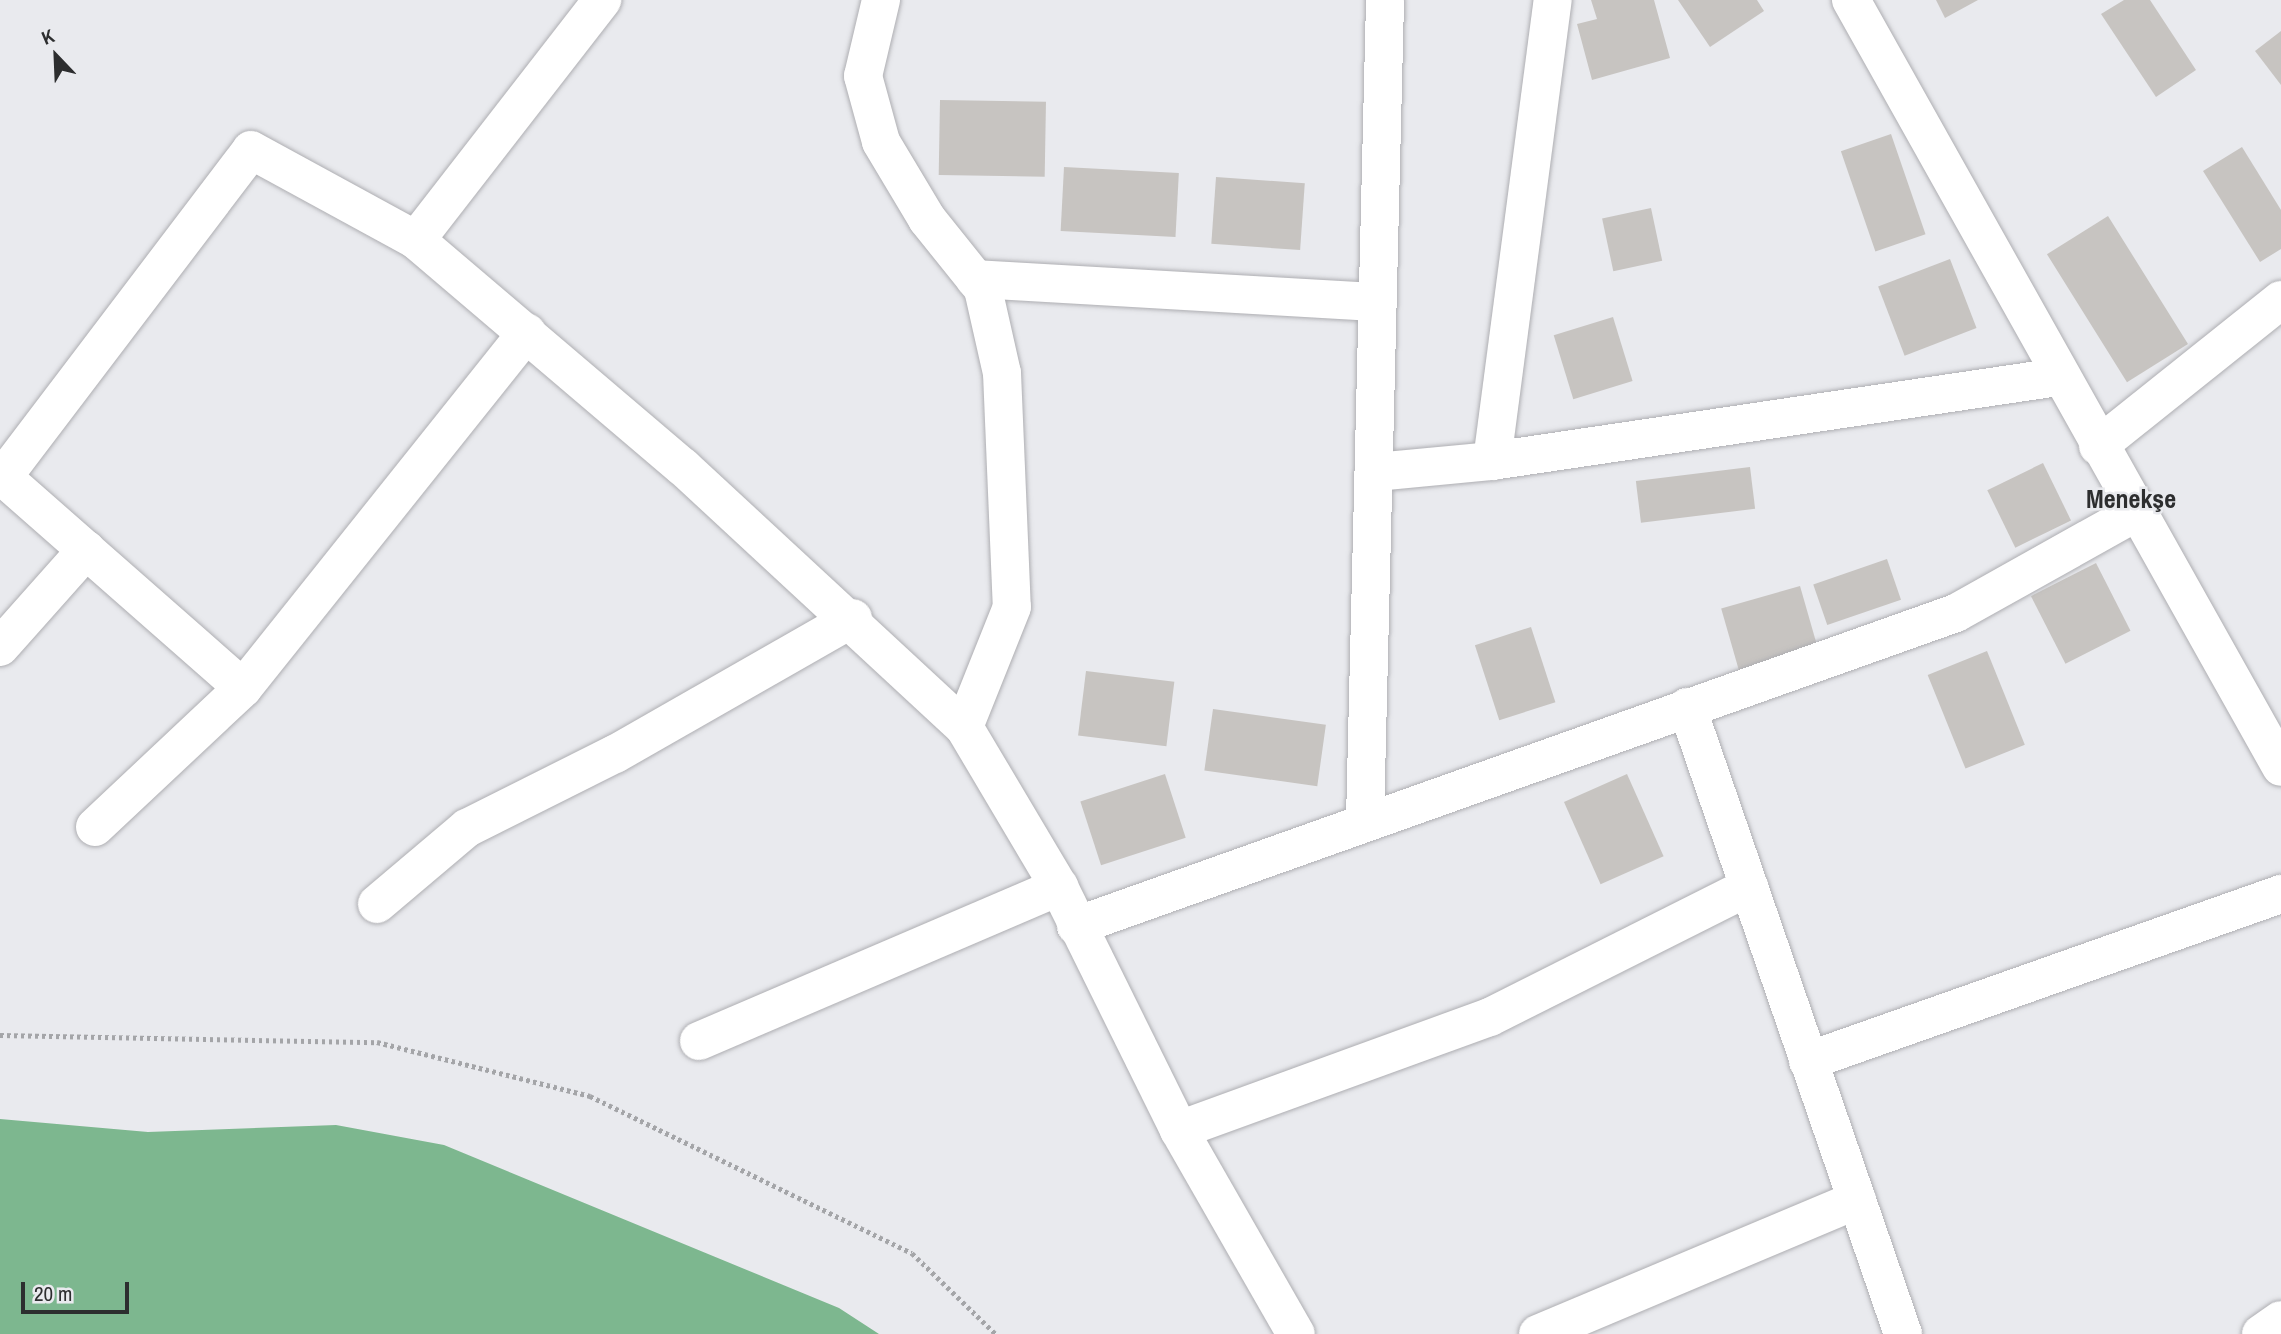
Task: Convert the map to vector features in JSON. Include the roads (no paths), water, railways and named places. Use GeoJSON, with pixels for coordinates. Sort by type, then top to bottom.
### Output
{"type":"FeatureCollection","features":[{"type":"Feature","properties":{"kind":"street"},"geometry":{"type":"LineString","coordinates":[[415,240],[603,0]]}},
{"type":"Feature","properties":{"kind":"street"},"geometry":{"type":"LineString","coordinates":[[881,0],[863,76],[881,142],[927,219],[975,279],[1002,373],[1012,607],[964,727]]}},
{"type":"Feature","properties":{"kind":"street"},"geometry":{"type":"LineString","coordinates":[[1365,820],[1377,472],[1377,302],[1385,0]]}},
{"type":"Feature","properties":{"kind":"street"},"geometry":{"type":"LineString","coordinates":[[1492,461],[1553,0]]}},
{"type":"Feature","properties":{"kind":"street"},"geometry":{"type":"LineString","coordinates":[[1851,0],[2058,377],[2281,767]]}},
{"type":"Feature","properties":{"kind":"street"},"geometry":{"type":"LineString","coordinates":[[243,688],[3,477],[251,150],[415,240],[527,332],[853,618],[964,727],[1059,887],[1179,1130],[1296,1334]]}},
{"type":"Feature","properties":{"kind":"street"},"geometry":{"type":"LineString","coordinates":[[975,279],[1377,302]]}},
{"type":"Feature","properties":{"kind":"street"},"geometry":{"type":"LineString","coordinates":[[2098,446],[2281,300]]}},
{"type":"Feature","properties":{"kind":"street"},"geometry":{"type":"LineString","coordinates":[[96,827],[243,688],[527,332]]}},
{"type":"Feature","properties":{"kind":"street"},"geometry":{"type":"LineString","coordinates":[[1377,472],[1492,461],[2058,377]]}},
{"type":"Feature","properties":{"kind":"street"},"geometry":{"type":"LineString","coordinates":[[1076,926],[1365,820],[1956,613],[2135,513]]}},
{"type":"Feature","properties":{"kind":"street"},"geometry":{"type":"LineString","coordinates":[[0,647],[86,550]]}},
{"type":"Feature","properties":{"kind":"street"},"geometry":{"type":"LineString","coordinates":[[376,904],[467,828],[615,754],[853,618]]}},
{"type":"Feature","properties":{"kind":"street"},"geometry":{"type":"LineString","coordinates":[[1687,707],[1903,1334]]}},
{"type":"Feature","properties":{"kind":"street"},"geometry":{"type":"LineString","coordinates":[[699,1041],[1059,887]]}},
{"type":"Feature","properties":{"kind":"street"},"geometry":{"type":"LineString","coordinates":[[1179,1130],[1490,1017],[1749,887]]}},
{"type":"Feature","properties":{"kind":"street"},"geometry":{"type":"LineString","coordinates":[[1808,1061],[2281,894]]}},
{"type":"Feature","properties":{"kind":"street"},"geometry":{"type":"LineString","coordinates":[[1538,1334],[1857,1200]]}},
{"type":"Feature","properties":{"kind":"street"},"geometry":{"type":"LineString","coordinates":[[2261,1334],[2281,1321]]}},
{"type":"Feature","properties":{"kind":"district","name":"Menekşe"},"geometry":{"type":"Point","coordinates":[2131,499]}}]}
